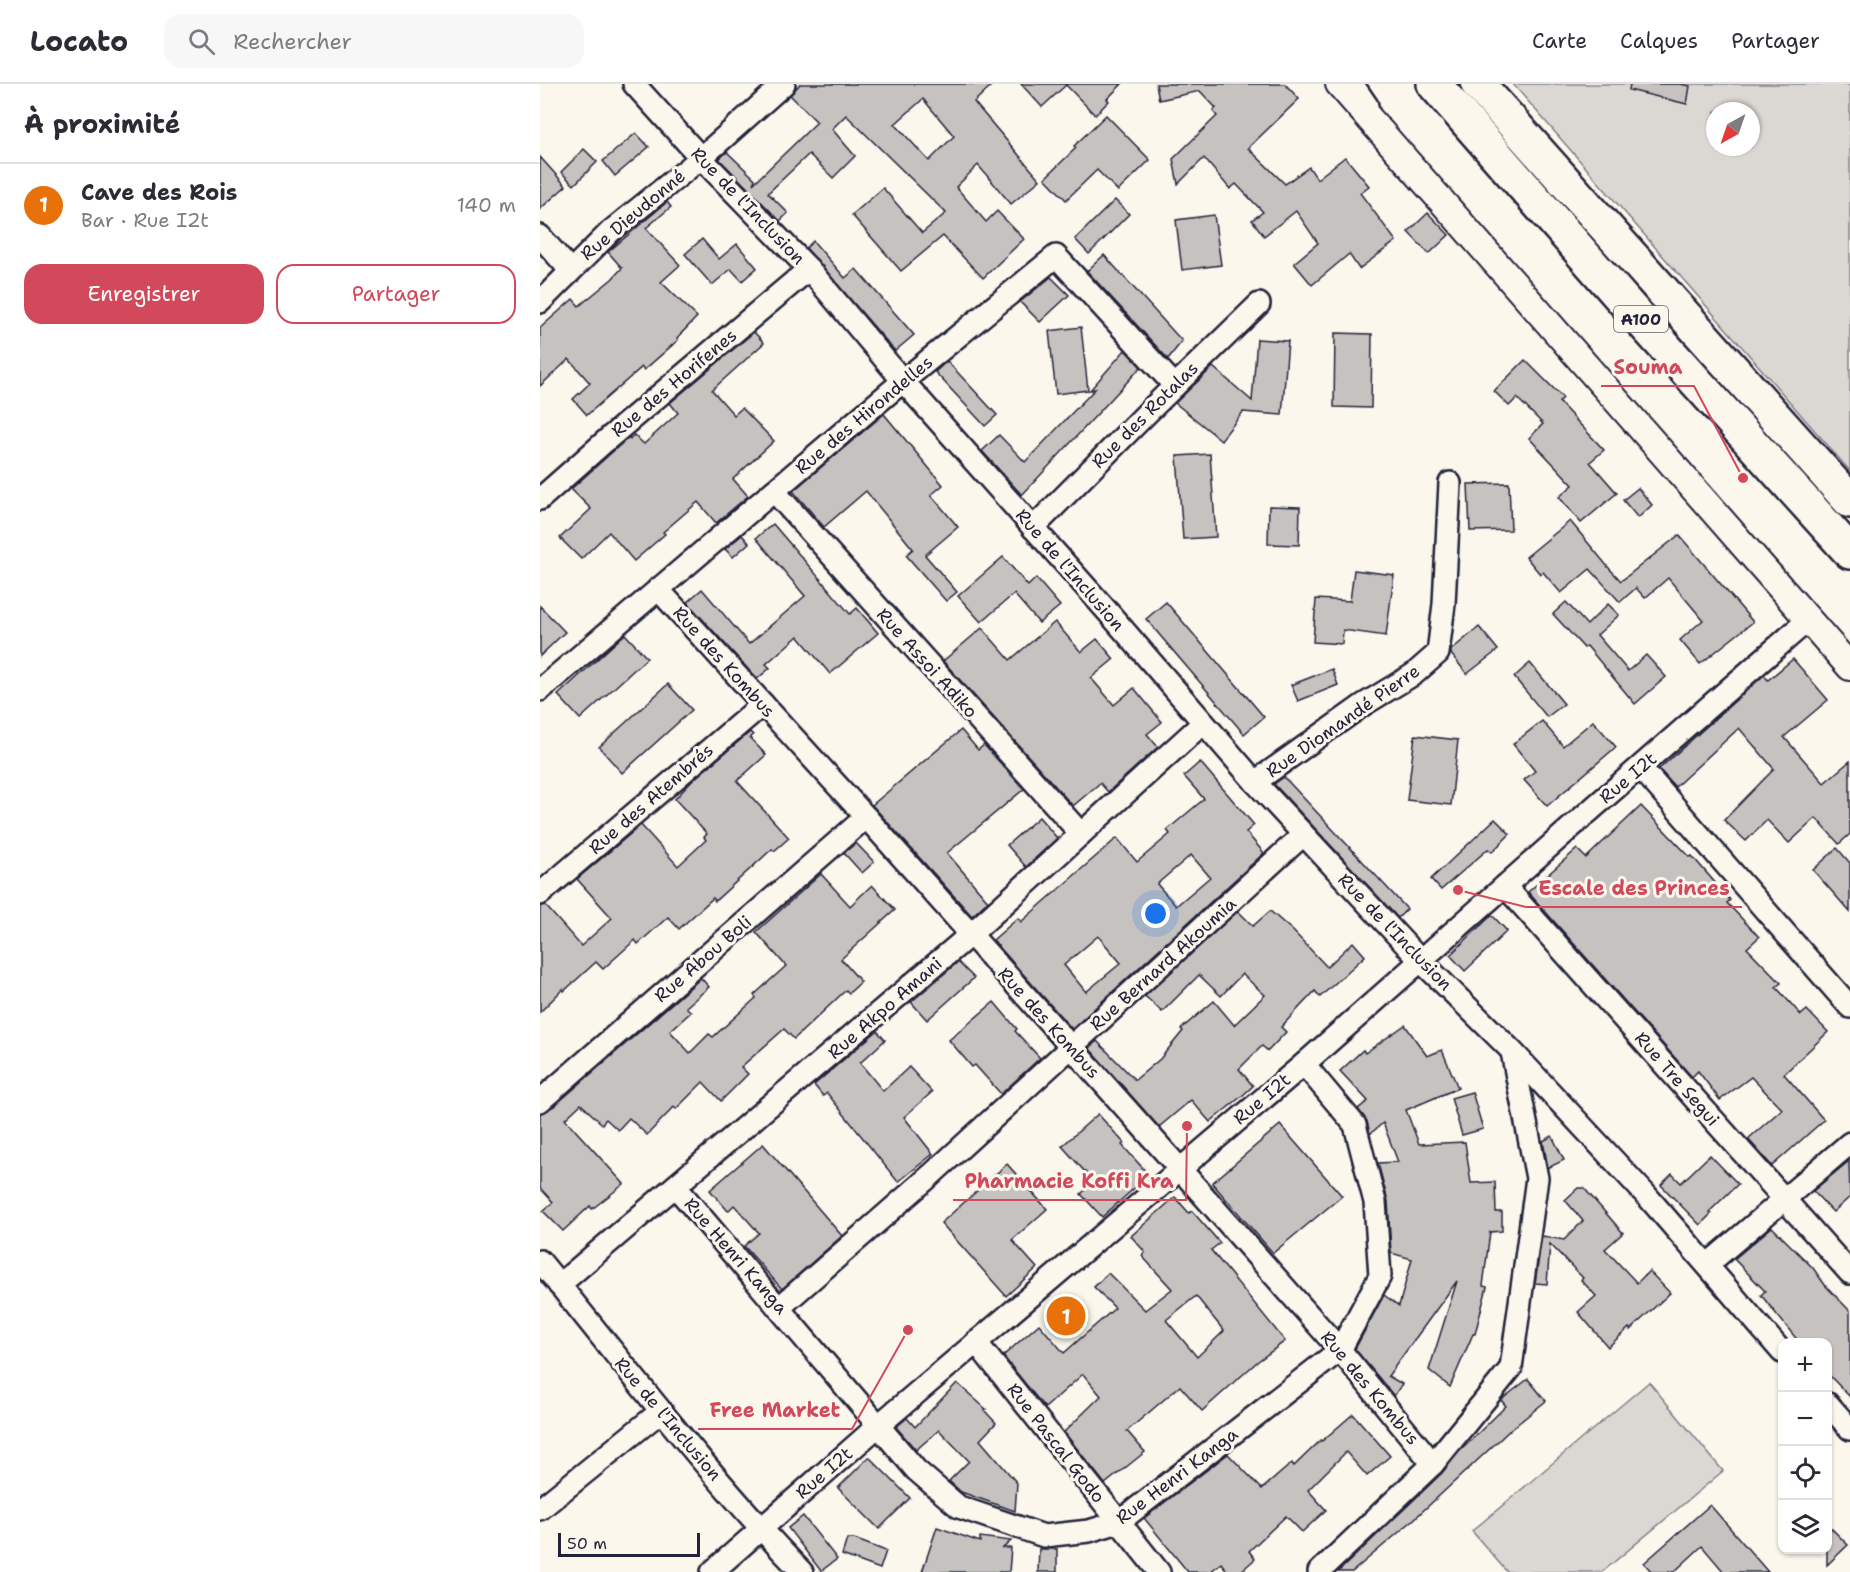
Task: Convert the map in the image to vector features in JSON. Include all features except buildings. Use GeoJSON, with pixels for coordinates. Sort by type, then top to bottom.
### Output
{"type":"FeatureCollection","features":[{"type":"Feature","properties":{"kind":"highway","name":"A100"},"geometry":{"type":"LineString","coordinates":[[1434,84],[1645,325],[1850,552]]}},
{"type":"Feature","properties":{"kind":"highway","name":"A100"},"geometry":{"type":"LineString","coordinates":[[1478,84],[1850,501]]}},
{"type":"Feature","properties":{"kind":"street","name":"Rue de l'Inclusion"},"geometry":{"type":"LineString","coordinates":[[634,84],[701,158],[809,269],[903,381],[1255,782],[1420,960],[1512,1051],[1647,1196],[1778,1347]]}},
{"type":"Feature","properties":{"kind":"street","name":"Rue Dieudonné"},"geometry":{"type":"LineString","coordinates":[[540,302],[611,231],[701,158],[784,84]]}},
{"type":"Feature","properties":{"kind":"street"},"geometry":{"type":"LineString","coordinates":[[1339,84],[1850,667]]}},
{"type":"Feature","properties":{"kind":"street"},"geometry":{"type":"LineString","coordinates":[[540,236],[570,270]]}},
{"type":"Feature","properties":{"kind":"street","name":"Rue des Hirondelles"},"geometry":{"type":"LineString","coordinates":[[540,690],[903,381],[1056,256],[1175,386]]}},
{"type":"Feature","properties":{"kind":"street","name":"Rue des Horifenes"},"geometry":{"type":"LineString","coordinates":[[540,499],[809,269]]}},
{"type":"Feature","properties":{"kind":"street","name":"Rue des Rotalas"},"geometry":{"type":"LineString","coordinates":[[1033,528],[1259,304]]}},
{"type":"Feature","properties":{"kind":"street","name":"Rue Diomandé Pierre"},"geometry":{"type":"LineString","coordinates":[[1255,782],[1363,705],[1414,674],[1437,653],[1444,604],[1450,483]]}},
{"type":"Feature","properties":{"kind":"street","name":"Rue Assoi Adiko"},"geometry":{"type":"LineString","coordinates":[[774,491],[1081,834]]}},
{"type":"Feature","properties":{"kind":"street","name":"Rue des Kombus"},"geometry":{"type":"LineString","coordinates":[[658,589],[866,817],[1180,1169],[1340,1350],[1433,1464]]}},
{"type":"Feature","properties":{"kind":"street","name":"Rue I2t"},"geometry":{"type":"LineString","coordinates":[[712,1572],[879,1425],[1304,1064],[1808,620]]}},
{"type":"Feature","properties":{"kind":"street","name":"Rue des Atembrés"},"geometry":{"type":"LineString","coordinates":[[540,894],[763,704]]}},
{"type":"Feature","properties":{"kind":"street","name":"Rue Akpo Amani"},"geometry":{"type":"LineString","coordinates":[[559,1285],[971,934],[1203,723]]}},
{"type":"Feature","properties":{"kind":"street"},"geometry":{"type":"LineString","coordinates":[[1641,768],[1850,1007]]}},
{"type":"Feature","properties":{"kind":"street","name":"Rue Abou Boli"},"geometry":{"type":"LineString","coordinates":[[540,1101],[866,817]]}},
{"type":"Feature","properties":{"kind":"street","name":"Rue Bernard Akoumia"},"geometry":{"type":"LineString","coordinates":[[780,1307],[931,1175],[1304,835]]}},
{"type":"Feature","properties":{"kind":"street","name":"Rue Tre Segui"},"geometry":{"type":"LineString","coordinates":[[1506,886],[1850,1273]]}},
{"type":"Feature","properties":{"kind":"street"},"geometry":{"type":"LineString","coordinates":[[1319,1572],[1433,1464],[1511,1368],[1537,1178],[1512,1051]]}},
{"type":"Feature","properties":{"kind":"street","name":"Rue Henri Kanga"},"geometry":{"type":"LineString","coordinates":[[676,1187],[916,1470],[959,1507],[1044,1536],[1089,1531],[1119,1522],[1340,1350],[1380,1276],[1375,1202],[1354,1125],[1304,1064]]}},
{"type":"Feature","properties":{"kind":"street"},"geometry":{"type":"LineString","coordinates":[[1707,1265],[1850,1143]]}},
{"type":"Feature","properties":{"kind":"street","name":"Rue de l'Inclusion"},"geometry":{"type":"LineString","coordinates":[[540,1261],[660,1412],[760,1529],[802,1572]]}},
{"type":"Feature","properties":{"kind":"street","name":"Rue Pascal Godo"},"geometry":{"type":"LineString","coordinates":[[976,1342],[1159,1572]]}},
{"type":"Feature","properties":{"kind":"street"},"geometry":{"type":"LineString","coordinates":[[1832,1410],[1850,1430]]}},
{"type":"Feature","properties":{"kind":"street"},"geometry":{"type":"LineString","coordinates":[[540,1509],[660,1412]]}},
{"type":"Feature","properties":{"kind":"lane"},"geometry":{"type":"LineString","coordinates":[[1359,84],[1372,103],[1374,125]]}},
{"type":"Feature","properties":{"kind":"shaded area"},"geometry":{"type":"Polygon","coordinates":[[[1513,84],[1848,84],[1850,87],[1850,471],[1513,84]]]}},
{"type":"Feature","properties":{"kind":"shaded area"},"geometry":{"type":"Polygon","coordinates":[[[1649,1382],[1723,1471],[1602,1572],[1507,1572],[1472,1531],[1649,1382]]]}},
{"type":"Feature","properties":{"kind":"place","name":"Souma"},"geometry":{"type":"Point","coordinates":[1743,478]}},
{"type":"Feature","properties":{"kind":"place","name":"Escale des Princes"},"geometry":{"type":"Point","coordinates":[1458,890]}},
{"type":"Feature","properties":{"kind":"place","name":"Pharmacie Koffi Kra"},"geometry":{"type":"Point","coordinates":[1187,1126]}},
{"type":"Feature","properties":{"kind":"place","name":"Cave des Rois"},"geometry":{"type":"Point","coordinates":[1066,1316]}},
{"type":"Feature","properties":{"kind":"place","name":"Free Market"},"geometry":{"type":"Point","coordinates":[908,1330]}}]}
